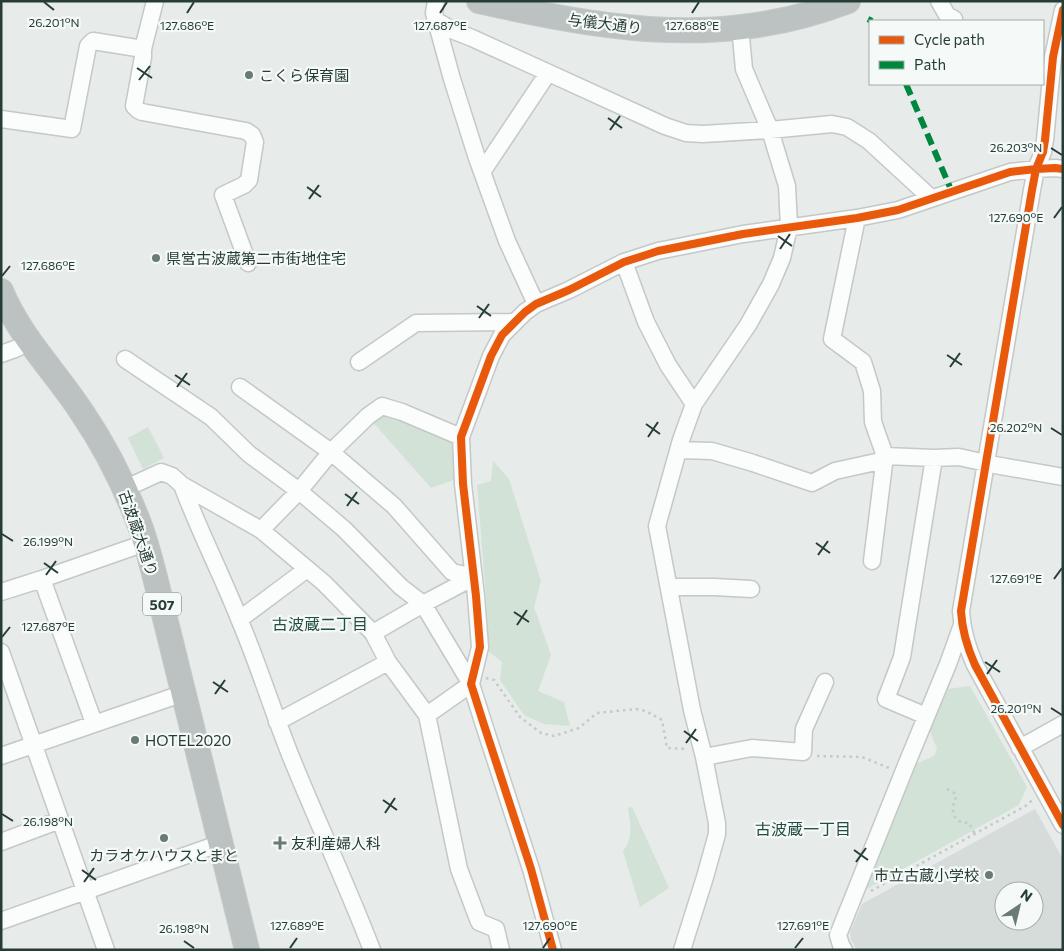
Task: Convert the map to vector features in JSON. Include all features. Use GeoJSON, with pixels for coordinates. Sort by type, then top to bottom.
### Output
{"type":"FeatureCollection","features":[{"type":"Feature","properties":{"kind":"highway","name":"与儀大通り"},"geometry":{"type":"LineString","coordinates":[[480,1],[560,9],[607,25],[687,30],[740,28],[785,20],[848,1]]}},
{"type":"Feature","properties":{"kind":"highway","name":"古波蔵大通り"},"geometry":{"type":"LineString","coordinates":[[1,291],[29,342],[81,411],[104,448],[140,526],[161,600],[247,950]]}},
{"type":"Feature","properties":{"kind":"street"},"geometry":{"type":"LineString","coordinates":[[155,1],[143,49],[134,106],[138,110],[246,131],[252,135],[255,142],[249,180],[247,183],[222,194],[248,263]]}},
{"type":"Feature","properties":{"kind":"street"},"geometry":{"type":"LineString","coordinates":[[436,1],[434,13],[452,79],[482,172],[508,241],[536,304]]}},
{"type":"Feature","properties":{"kind":"street"},"geometry":{"type":"LineString","coordinates":[[938,1],[947,15],[954,20]]}},
{"type":"Feature","properties":{"kind":"street"},"geometry":{"type":"LineString","coordinates":[[1063,10],[1053,57],[1043,152],[1036,169],[1032,190],[961,611],[962,625],[975,665],[1063,825]]}},
{"type":"Feature","properties":{"kind":"street"},"geometry":{"type":"LineString","coordinates":[[436,20],[454,31],[665,126],[686,133],[703,134],[770,130],[832,124],[847,127],[869,141],[931,198]]}},
{"type":"Feature","properties":{"kind":"street"},"geometry":{"type":"LineString","coordinates":[[682,950],[717,834],[717,824],[703,753],[692,710],[657,526],[678,450],[694,404],[748,325],[771,284],[782,258],[789,227],[787,186],[770,130],[744,69],[740,28]]}},
{"type":"Feature","properties":{"kind":"street"},"geometry":{"type":"LineString","coordinates":[[1,119],[72,129],[90,43],[93,41],[143,49]]}},
{"type":"Feature","properties":{"kind":"street"},"geometry":{"type":"LineString","coordinates":[[482,172],[548,73]]}},
{"type":"Feature","properties":{"kind":"street"},"geometry":{"type":"LineString","coordinates":[[426,715],[472,679],[480,647],[463,484],[461,437],[491,356],[502,335],[525,312],[536,304],[569,290],[624,262],[658,251],[742,234],[857,218],[898,210],[1010,172],[1036,169],[1063,169]]}},
{"type":"Feature","properties":{"kind":"street"},"geometry":{"type":"LineString","coordinates":[[857,218],[832,339],[863,362],[872,392],[873,422],[885,458],[872,561]]}},
{"type":"Feature","properties":{"kind":"street"},"geometry":{"type":"LineString","coordinates":[[624,262],[646,322],[668,364],[694,404]]}},
{"type":"Feature","properties":{"kind":"street"},"geometry":{"type":"LineString","coordinates":[[359,362],[416,323],[514,322]]}},
{"type":"Feature","properties":{"kind":"street"},"geometry":{"type":"LineString","coordinates":[[1,354],[29,342]]}},
{"type":"Feature","properties":{"kind":"street"},"geometry":{"type":"LineString","coordinates":[[125,359],[211,417],[249,454],[344,529],[401,587],[423,604],[472,679],[484,725],[531,869],[553,950]]}},
{"type":"Feature","properties":{"kind":"street"},"geometry":{"type":"LineString","coordinates":[[240,387],[331,452],[394,506],[452,572],[474,577]]}},
{"type":"Feature","properties":{"kind":"street"},"geometry":{"type":"LineString","coordinates":[[261,530],[331,452],[368,416],[382,406],[402,412],[461,437]]}},
{"type":"Feature","properties":{"kind":"street"},"geometry":{"type":"LineString","coordinates":[[678,450],[712,452],[812,482],[835,471],[885,458],[960,457],[1063,477]]}},
{"type":"Feature","properties":{"kind":"street"},"geometry":{"type":"LineString","coordinates":[[926,716],[886,699],[902,657],[934,458]]}},
{"type":"Feature","properties":{"kind":"street"},"geometry":{"type":"LineString","coordinates":[[124,489],[161,472],[172,476],[182,485],[261,530],[324,583],[373,633],[388,662],[426,715],[459,869],[479,922],[496,929],[501,950]]}},
{"type":"Feature","properties":{"kind":"street"},"geometry":{"type":"LineString","coordinates":[[182,485],[201,534],[240,619],[277,722],[372,950]]}},
{"type":"Feature","properties":{"kind":"street"},"geometry":{"type":"LineString","coordinates":[[1,592],[145,543]]}},
{"type":"Feature","properties":{"kind":"street"},"geometry":{"type":"LineString","coordinates":[[240,619],[307,569]]}},
{"type":"Feature","properties":{"kind":"street"},"geometry":{"type":"LineString","coordinates":[[373,633],[474,577]]}},
{"type":"Feature","properties":{"kind":"street"},"geometry":{"type":"LineString","coordinates":[[42,579],[94,723]]}},
{"type":"Feature","properties":{"kind":"street"},"geometry":{"type":"LineString","coordinates":[[669,587],[751,589]]}},
{"type":"Feature","properties":{"kind":"street"},"geometry":{"type":"LineString","coordinates":[[844,950],[838,935],[962,625]]}},
{"type":"Feature","properties":{"kind":"street"},"geometry":{"type":"LineString","coordinates":[[948,664],[964,659],[975,665]]}},
{"type":"Feature","properties":{"kind":"street"},"geometry":{"type":"LineString","coordinates":[[277,722],[388,662]]}},
{"type":"Feature","properties":{"kind":"street"},"geometry":{"type":"LineString","coordinates":[[3,663],[34,744],[106,950]]}},
{"type":"Feature","properties":{"kind":"street"},"geometry":{"type":"LineString","coordinates":[[703,753],[752,748],[803,752],[804,729],[825,682]]}},
{"type":"Feature","properties":{"kind":"street"},"geometry":{"type":"LineString","coordinates":[[1,756],[184,693]]}},
{"type":"Feature","properties":{"kind":"street"},"geometry":{"type":"LineString","coordinates":[[1020,748],[1063,724]]}},
{"type":"Feature","properties":{"kind":"street"},"geometry":{"type":"LineString","coordinates":[[1,842],[60,820]]}},
{"type":"Feature","properties":{"kind":"street"},"geometry":{"type":"LineString","coordinates":[[1,921],[221,844]]}},
{"type":"Feature","properties":{"kind":"path"},"geometry":{"type":"LineString","coordinates":[[472,679],[494,680],[520,717],[541,734],[554,736],[579,728],[597,713],[636,709],[646,711],[662,720],[667,748],[703,753]]}},
{"type":"Feature","properties":{"kind":"path"},"geometry":{"type":"LineString","coordinates":[[803,752],[813,756],[862,757],[896,770]]}},
{"type":"Feature","properties":{"kind":"path"},"geometry":{"type":"LineString","coordinates":[[947,789],[956,796],[953,810],[956,820],[969,823],[975,834]]}},
{"type":"Feature","properties":{"kind":"path"},"geometry":{"type":"LineString","coordinates":[[850,903],[1028,804],[1035,796],[1044,792]]}},
{"type":"Feature","properties":{"kind":"shaded area","name":"市立古蔵小学校"},"geometry":{"type":"Polygon","coordinates":[[[1035,809],[1063,859],[1063,950],[857,950],[851,940],[850,932],[862,904],[1035,809]]]}},
{"type":"Feature","properties":{"kind":"green space"},"geometry":{"type":"Polygon","coordinates":[[[382,409],[456,439],[459,478],[431,488],[370,419],[382,409]]]}},
{"type":"Feature","properties":{"kind":"green space"},"geometry":{"type":"Polygon","coordinates":[[[148,427],[164,458],[143,469],[128,438],[148,427]]]}},
{"type":"Feature","properties":{"kind":"green space"},"geometry":{"type":"Polygon","coordinates":[[[493,461],[509,479],[541,581],[534,607],[551,655],[538,691],[564,702],[570,726],[544,724],[524,715],[500,680],[502,662],[488,651],[487,608],[477,485],[491,481],[493,461]]]}},
{"type":"Feature","properties":{"kind":"green space"},"geometry":{"type":"Polygon","coordinates":[[[970,686],[1027,787],[1019,805],[865,890],[916,764],[934,756],[937,749],[930,731],[948,689],[970,686]]]}},
{"type":"Feature","properties":{"kind":"green space"},"geometry":{"type":"Polygon","coordinates":[[[632,807],[669,888],[640,907],[623,851],[629,841],[628,808],[632,807]]]}},
{"type":"Feature","properties":{"kind":"marked path"},"geometry":{"type":"LineString","coordinates":[[906,85],[952,192]]}},
{"type":"Feature","properties":{"kind":"cycle path"},"geometry":{"type":"LineString","coordinates":[[1063,10],[1053,57],[1043,152],[1036,169],[1032,190],[961,611],[965,638],[975,665],[1063,825]]}},
{"type":"Feature","properties":{"kind":"cycle path"},"geometry":{"type":"LineString","coordinates":[[553,950],[531,869],[471,684],[480,647],[463,484],[461,437],[491,356],[502,335],[536,304],[569,290],[624,262],[658,251],[743,234],[857,218],[898,210],[1010,172],[1036,169],[1063,169]]}},
{"type":"Feature","properties":{"kind":"place","name":"こくら保育園"},"geometry":{"type":"Point","coordinates":[249,75]}},
{"type":"Feature","properties":{"kind":"place","name":"県営古波蔵第二市街地住宅"},"geometry":{"type":"Point","coordinates":[156,258]}},
{"type":"Feature","properties":{"kind":"place","name":"HOTEL2020"},"geometry":{"type":"Point","coordinates":[135,740]}},
{"type":"Feature","properties":{"kind":"place","name":"カラオケハウスとまと"},"geometry":{"type":"Point","coordinates":[164,838]}},
{"type":"Feature","properties":{"kind":"place","name":"友利産婦人科"},"geometry":{"type":"Point","coordinates":[280,843]}},
{"type":"Feature","properties":{"kind":"place","name":"市立古蔵小学校"},"geometry":{"type":"Point","coordinates":[989,875]}},
{"type":"Feature","properties":{"kind":"district","name":"古波蔵二丁目"},"geometry":{"type":"Point","coordinates":[320,623]}},
{"type":"Feature","properties":{"kind":"district","name":"古波蔵一丁目"},"geometry":{"type":"Point","coordinates":[803,828]}}]}
